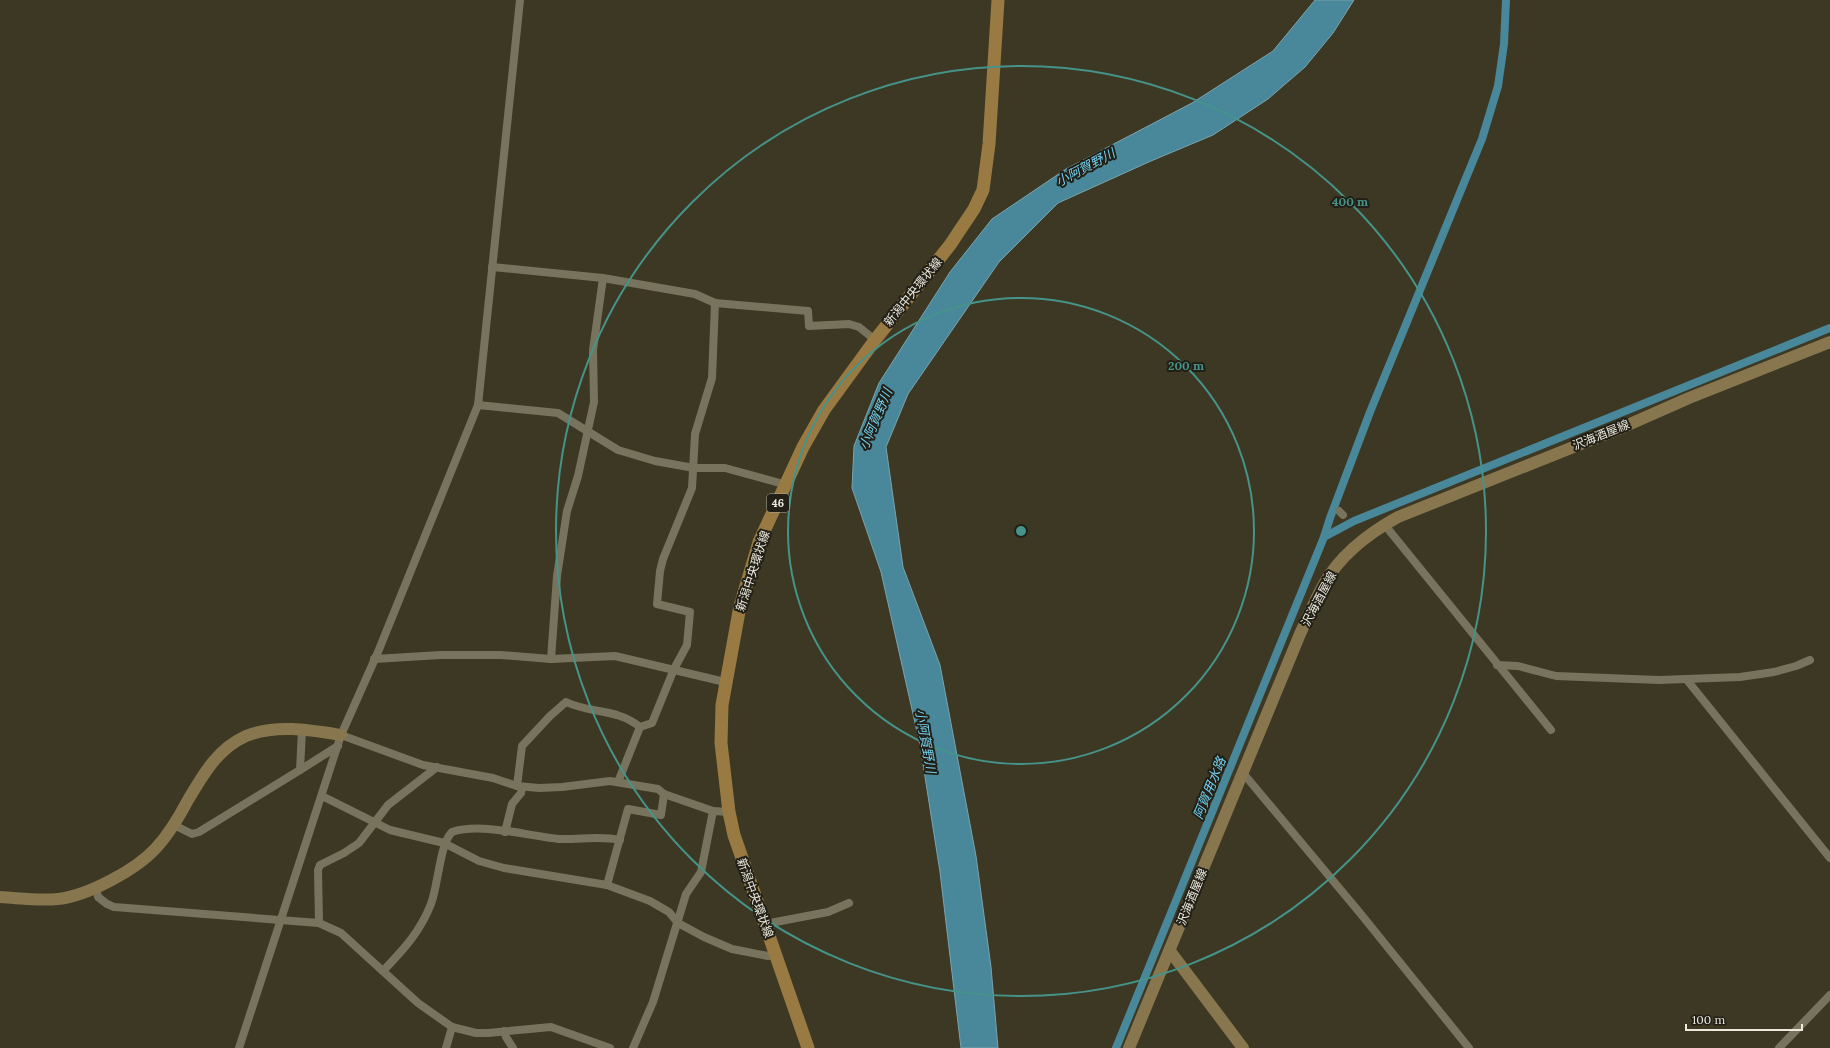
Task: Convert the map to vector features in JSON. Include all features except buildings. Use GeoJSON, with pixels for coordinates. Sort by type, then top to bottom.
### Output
{"type":"FeatureCollection","features":[{"type":"Feature","properties":{"kind":"main road","name":"新潟中央環状線"},"geometry":{"type":"LineString","coordinates":[[808,1048],[739,852],[729,812],[721,743],[722,705],[725,682],[740,606],[759,542],[787,485],[803,447],[824,410],[875,340],[924,281],[950,246],[974,208],[983,190],[990,137],[998,0]]}},
{"type":"Feature","properties":{"kind":"main road","name":"沢海酒屋線"},"geometry":{"type":"LineString","coordinates":[[1129,1048],[1300,634],[1325,583],[1343,558],[1365,538],[1384,524],[1398,517],[1621,428],[1688,398],[1830,342]]}},
{"type":"Feature","properties":{"kind":"main road"},"geometry":{"type":"LineString","coordinates":[[0,897],[57,899],[71,897],[113,879],[146,857],[155,849],[174,825],[207,768],[225,749],[245,737],[257,732],[288,728],[302,730],[340,741]]}},
{"type":"Feature","properties":{"kind":"main road"},"geometry":{"type":"LineString","coordinates":[[1170,951],[1243,1048]]}},
{"type":"Feature","properties":{"kind":"street"},"geometry":{"type":"LineString","coordinates":[[239,1048],[278,931],[280,919],[340,741],[478,405],[520,0]]}},
{"type":"Feature","properties":{"kind":"street"},"geometry":{"type":"LineString","coordinates":[[492,267],[603,278],[695,294],[715,303],[808,311],[809,326],[849,324],[859,327],[875,340]]}},
{"type":"Feature","properties":{"kind":"street"},"geometry":{"type":"LineString","coordinates":[[551,659],[558,576],[567,511],[588,432],[594,402],[593,350],[603,278]]}},
{"type":"Feature","properties":{"kind":"street"},"geometry":{"type":"LineString","coordinates":[[618,782],[640,727],[652,723],[674,668],[687,645],[690,612],[657,604],[660,572],[692,488],[695,434],[712,378],[715,303]]}},
{"type":"Feature","properties":{"kind":"street"},"geometry":{"type":"LineString","coordinates":[[478,405],[558,413],[618,450],[655,461],[694,468],[725,468],[787,485]]}},
{"type":"Feature","properties":{"kind":"street"},"geometry":{"type":"LineString","coordinates":[[1384,524],[1551,730]]}},
{"type":"Feature","properties":{"kind":"street"},"geometry":{"type":"LineString","coordinates":[[374,659],[421,656],[501,655],[551,659],[615,656],[674,668],[725,682]]}},
{"type":"Feature","properties":{"kind":"street"},"geometry":{"type":"LineString","coordinates":[[1497,665],[1518,666],[1556,676],[1687,680],[1740,677],[1774,672],[1796,666],[1810,660]]}},
{"type":"Feature","properties":{"kind":"street"},"geometry":{"type":"LineString","coordinates":[[1687,680],[1830,858]]}},
{"type":"Feature","properties":{"kind":"street"},"geometry":{"type":"LineString","coordinates":[[505,832],[512,804],[521,793],[522,746],[550,716],[566,702],[575,706],[608,711],[634,722],[640,727]]}},
{"type":"Feature","properties":{"kind":"street"},"geometry":{"type":"LineString","coordinates":[[300,770],[302,730]]}},
{"type":"Feature","properties":{"kind":"street"},"geometry":{"type":"LineString","coordinates":[[340,741],[437,768],[493,778],[520,786],[539,788],[605,781],[618,782],[658,789],[664,794],[713,811],[729,812]]}},
{"type":"Feature","properties":{"kind":"street"},"geometry":{"type":"LineString","coordinates":[[174,825],[192,834],[199,832],[300,770],[340,741]]}},
{"type":"Feature","properties":{"kind":"street"},"geometry":{"type":"LineString","coordinates":[[319,923],[318,870],[320,865],[355,847],[392,802],[437,768]]}},
{"type":"Feature","properties":{"kind":"street"},"geometry":{"type":"LineString","coordinates":[[1243,773],[1360,912],[1469,1048]]}},
{"type":"Feature","properties":{"kind":"street"},"geometry":{"type":"LineString","coordinates":[[607,885],[628,809],[662,815],[664,794]]}},
{"type":"Feature","properties":{"kind":"street"},"geometry":{"type":"LineString","coordinates":[[322,796],[390,830],[444,843],[479,861],[504,868],[607,885],[650,901],[669,912],[678,923],[704,937],[732,949],[768,956],[775,955]]}},
{"type":"Feature","properties":{"kind":"street"},"geometry":{"type":"LineString","coordinates":[[633,1048],[653,1002],[686,894],[701,872],[713,811]]}},
{"type":"Feature","properties":{"kind":"street"},"geometry":{"type":"LineString","coordinates":[[383,971],[411,942],[421,926],[435,891],[444,843],[448,835],[457,830],[475,828],[559,839],[597,836],[620,840]]}},
{"type":"Feature","properties":{"kind":"street"},"geometry":{"type":"LineString","coordinates":[[96,887],[98,897],[114,907],[319,923],[341,933],[418,1003],[452,1027],[476,1033],[550,1027],[610,1048]]}},
{"type":"Feature","properties":{"kind":"street"},"geometry":{"type":"LineString","coordinates":[[765,924],[828,912],[849,903]]}},
{"type":"Feature","properties":{"kind":"street"},"geometry":{"type":"LineString","coordinates":[[1779,1048],[1830,995]]}},
{"type":"Feature","properties":{"kind":"street"},"geometry":{"type":"LineString","coordinates":[[446,1048],[452,1027]]}},
{"type":"Feature","properties":{"kind":"street"},"geometry":{"type":"LineString","coordinates":[[504,1031],[513,1048]]}},
{"type":"Feature","properties":{"kind":"water","name":"小阿賀野川"},"geometry":{"type":"Polygon","coordinates":[[[1315,0],[1354,0],[1333,33],[1305,67],[1268,99],[1213,135],[1058,203],[999,262],[908,394],[886,447],[903,567],[940,665],[976,856],[991,967],[998,1048],[961,1048],[940,872],[920,745],[881,572],[852,488],[854,446],[879,383],[950,272],[992,219],[1066,169],[1192,103],[1273,51],[1315,0]]]}},
{"type":"Feature","properties":{"kind":"waterway","name":"阿賀用水路"},"geometry":{"type":"LineString","coordinates":[[1116,1048],[1324,537],[1370,412],[1482,139],[1498,86],[1504,44],[1506,0]]}},
{"type":"Feature","properties":{"kind":"waterway"},"geometry":{"type":"LineString","coordinates":[[1324,537],[1354,521],[1830,328]]}}]}
